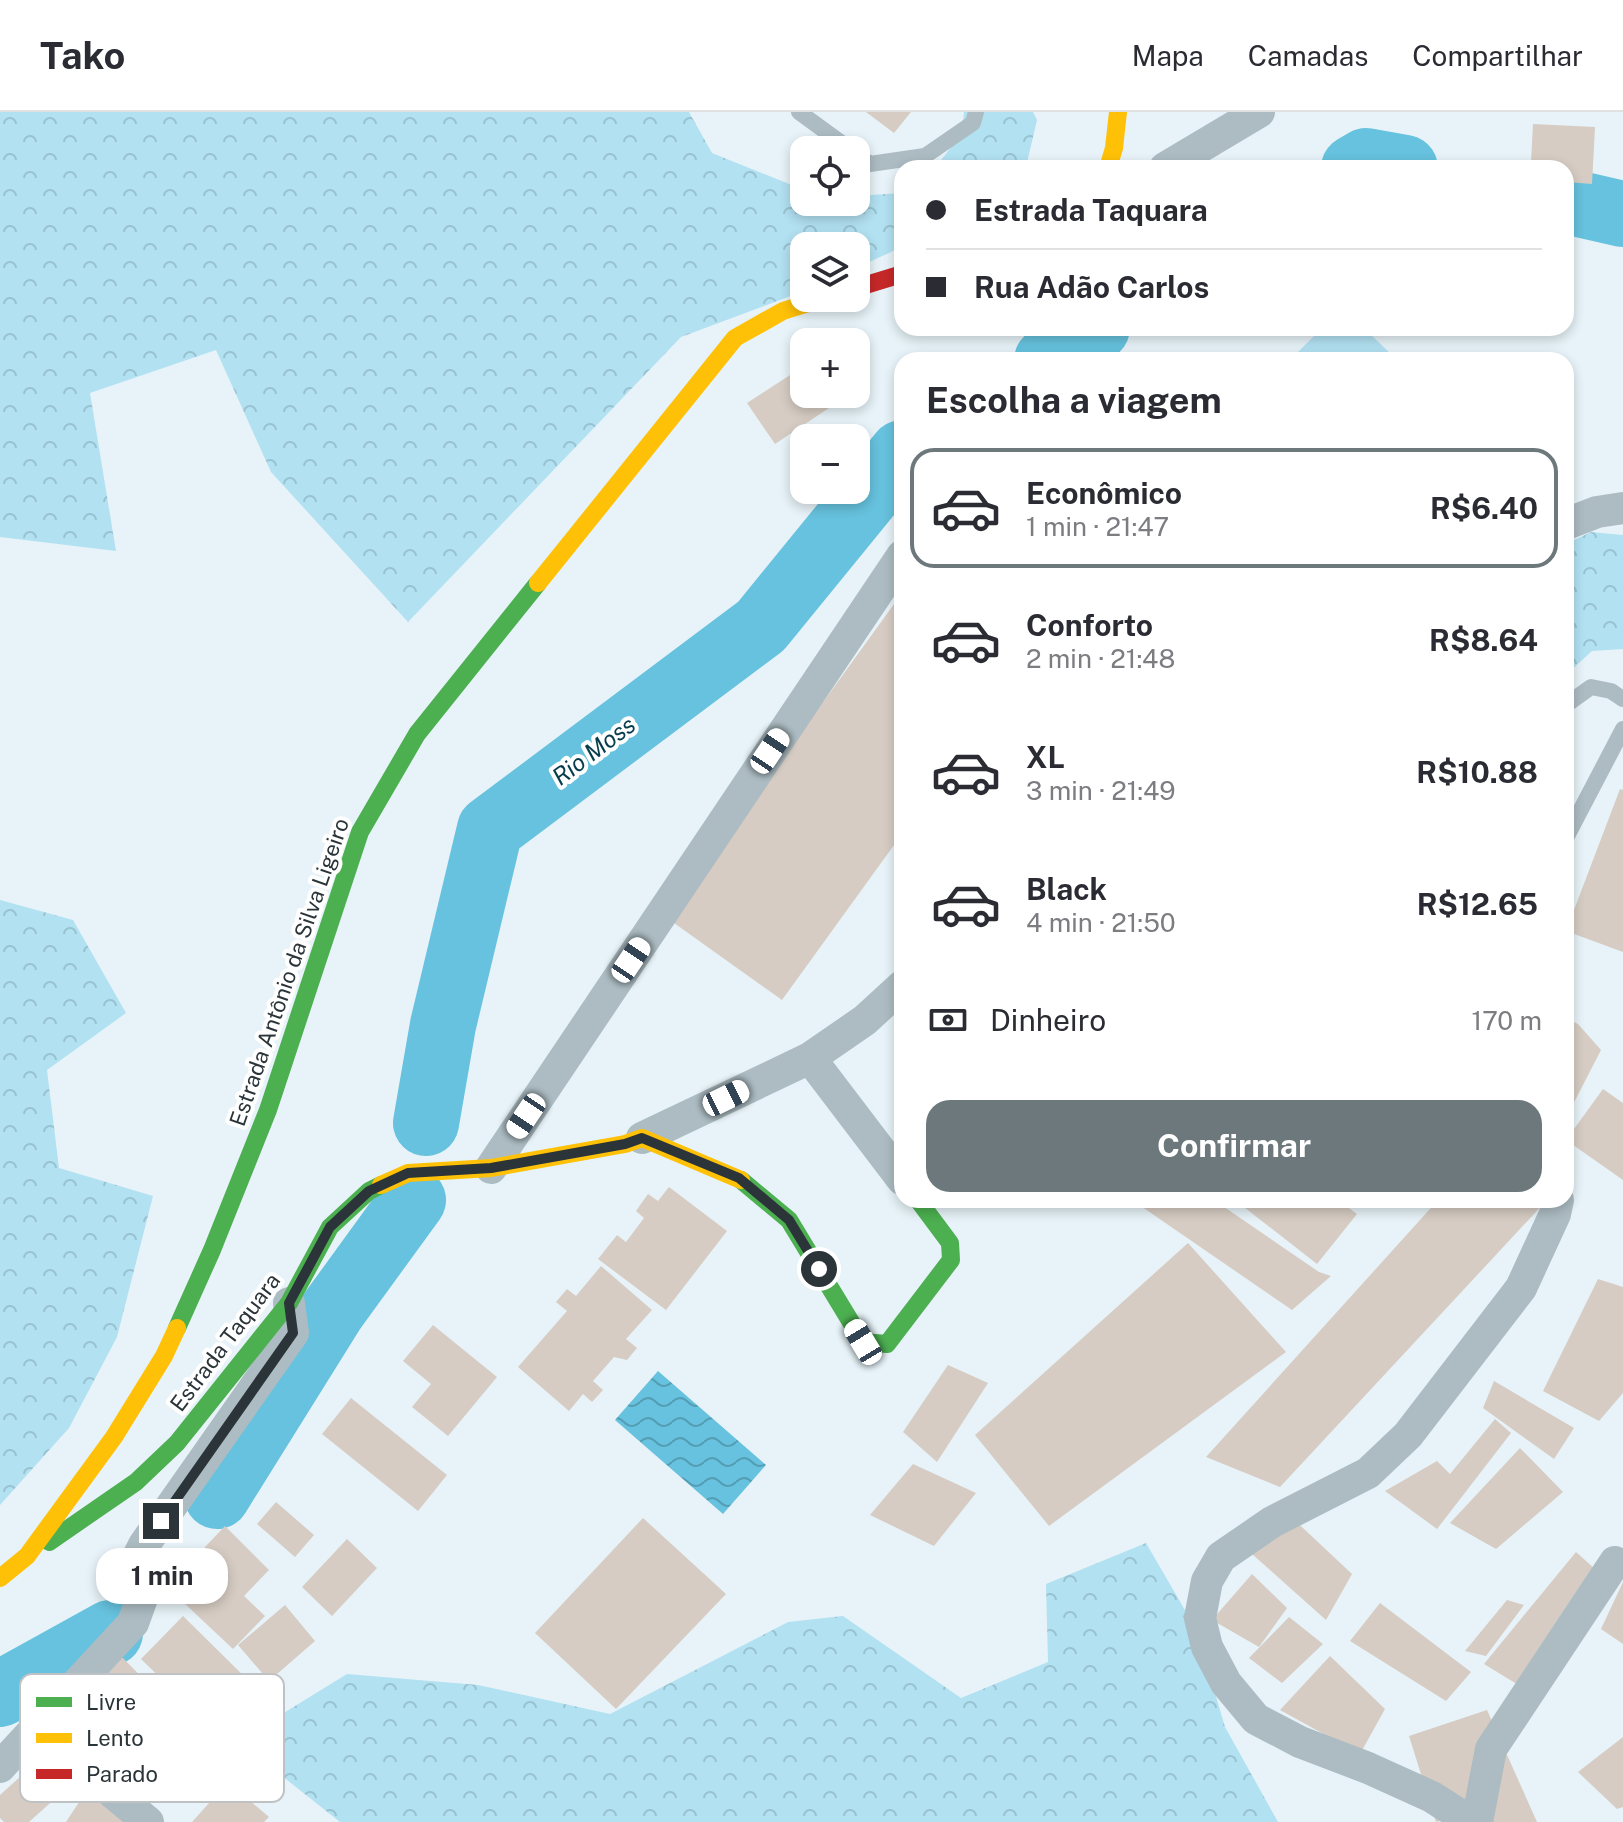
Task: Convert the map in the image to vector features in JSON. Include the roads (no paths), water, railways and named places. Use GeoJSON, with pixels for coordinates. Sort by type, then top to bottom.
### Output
{"type":"FeatureCollection","features":[{"type":"Feature","properties":{"kind":"street"},"geometry":{"type":"LineString","coordinates":[[1110,160],[1118,112]]}},
{"type":"Feature","properties":{"kind":"street"},"geometry":{"type":"LineString","coordinates":[[1178,160],[1259,112]]}},
{"type":"Feature","properties":{"kind":"street"},"geometry":{"type":"LineString","coordinates":[[870,284],[894,276]]}},
{"type":"Feature","properties":{"kind":"street","name":"Estrada Antônio da Silva Ligeiro"},"geometry":{"type":"LineString","coordinates":[[0,1578],[27,1556],[114,1437],[164,1356],[212,1250],[268,1110],[360,832],[417,734],[735,338],[790,309]]}},
{"type":"Feature","properties":{"kind":"street"},"geometry":{"type":"LineString","coordinates":[[1574,521],[1597,512],[1623,508]]}},
{"type":"Feature","properties":{"kind":"street"},"geometry":{"type":"LineString","coordinates":[[491,1168],[894,568]]}},
{"type":"Feature","properties":{"kind":"street"},"geometry":{"type":"LineString","coordinates":[[642,1138],[810,1058],[865,1020],[894,993]]}},
{"type":"Feature","properties":{"kind":"street"},"geometry":{"type":"LineString","coordinates":[[810,1058],[894,1168]]}},
{"type":"Feature","properties":{"kind":"street"},"geometry":{"type":"LineString","coordinates":[[642,1138],[739,1178],[789,1220],[863,1342],[887,1344],[951,1260],[950,1243],[924,1208]]}},
{"type":"Feature","properties":{"kind":"street","name":"Estrada Taquara"},"geometry":{"type":"LineString","coordinates":[[27,1556],[136,1482],[177,1443],[289,1303],[330,1227],[369,1191],[408,1173],[491,1168],[625,1144],[642,1138]]}},
{"type":"Feature","properties":{"kind":"street"},"geometry":{"type":"LineString","coordinates":[[1556,1208],[1521,1288],[1408,1435],[1368,1473],[1272,1522],[1221,1557],[1207,1581],[1200,1618],[1207,1647],[1226,1683],[1256,1719],[1300,1742],[1432,1797],[1474,1822],[1491,1749],[1615,1562]]}},
{"type":"Feature","properties":{"kind":"street"},"geometry":{"type":"LineString","coordinates":[[87,1674],[133,1623],[142,1598],[131,1571],[144,1545],[293,1333],[289,1303]]}},
{"type":"Feature","properties":{"kind":"street"},"geometry":{"type":"LineString","coordinates":[[0,1767],[20,1747]]}},
{"type":"Feature","properties":{"kind":"street"},"geometry":{"type":"LineString","coordinates":[[124,1802],[148,1822]]}},
{"type":"Feature","properties":{"kind":"lane"},"geometry":{"type":"LineString","coordinates":[[799,112],[832,136]]}},
{"type":"Feature","properties":{"kind":"lane"},"geometry":{"type":"LineString","coordinates":[[898,160],[925,156],[973,123],[976,112]]}},
{"type":"Feature","properties":{"kind":"lane"},"geometry":{"type":"LineString","coordinates":[[870,164],[894,161]]}},
{"type":"Feature","properties":{"kind":"lane"},"geometry":{"type":"LineString","coordinates":[[1574,699],[1591,687],[1611,691],[1623,699]]}},
{"type":"Feature","properties":{"kind":"lane"},"geometry":{"type":"LineString","coordinates":[[1574,823],[1623,729]]}},
{"type":"Feature","properties":{"kind":"water"},"geometry":{"type":"Polygon","coordinates":[[[658,1371],[766,1465],[723,1514],[615,1420],[658,1371]]]}},
{"type":"Feature","properties":{"kind":"waterway","name":"Rio Moss"},"geometry":{"type":"LineString","coordinates":[[1574,203],[1623,214]]}},
{"type":"Feature","properties":{"kind":"waterway","name":"Rio Moss"},"geometry":{"type":"LineString","coordinates":[[1060,352],[1084,336]]}},
{"type":"Feature","properties":{"kind":"waterway","name":"Rio Moss"},"geometry":{"type":"LineString","coordinates":[[426,1123],[443,1025],[490,829],[761,626],[894,463]]}},
{"type":"Feature","properties":{"kind":"waterway","name":"Rio Moss"},"geometry":{"type":"LineString","coordinates":[[217,1496],[333,1310],[413,1200]]}},
{"type":"Feature","properties":{"kind":"waterway","name":"Rio Moss"},"geometry":{"type":"LineString","coordinates":[[36,1674],[110,1633]]}},
{"type":"Feature","properties":{"kind":"waterway","name":"Rio Moss"},"geometry":{"type":"LineString","coordinates":[[0,1694],[20,1683]]}}]}
